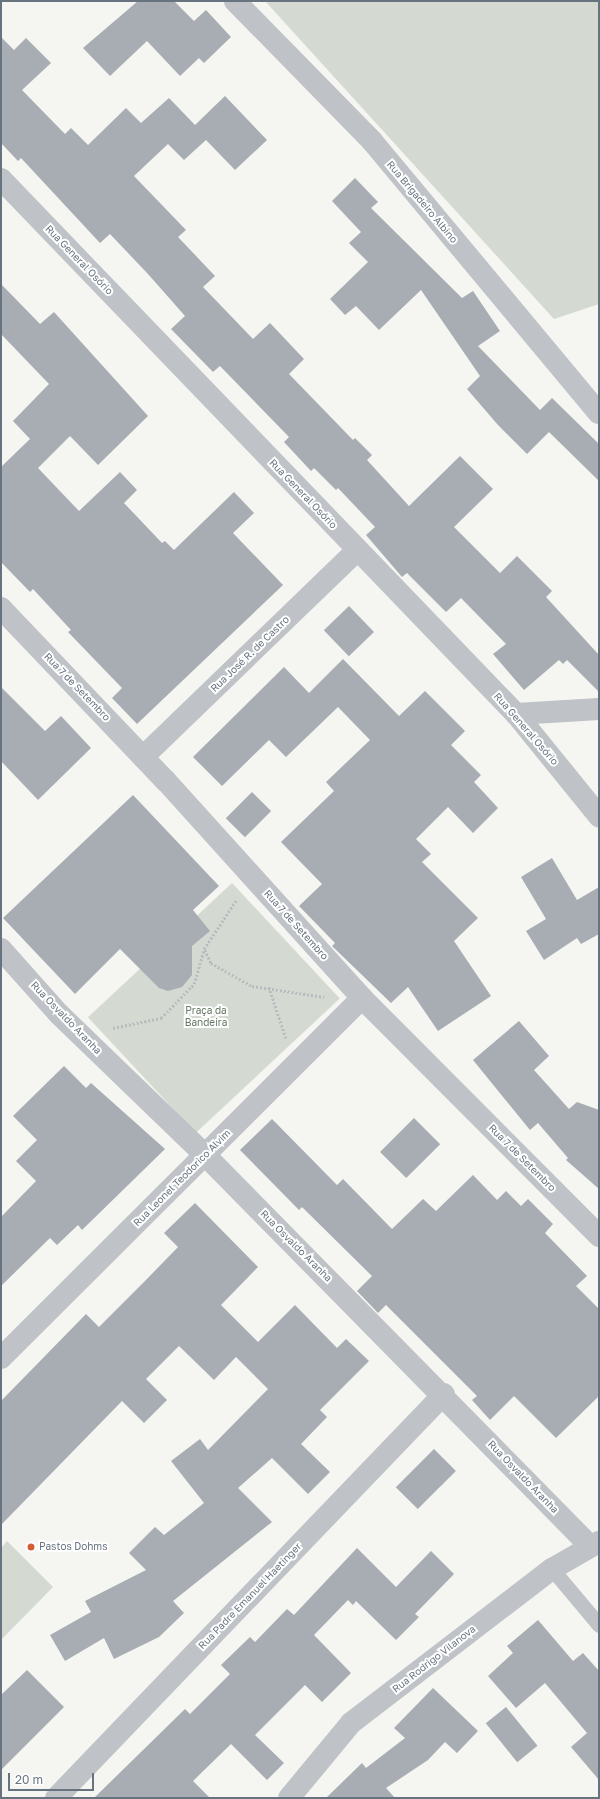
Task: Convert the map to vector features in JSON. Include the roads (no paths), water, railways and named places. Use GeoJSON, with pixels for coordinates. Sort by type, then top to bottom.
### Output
{"type":"FeatureCollection","features":[{"type":"Feature","properties":{"kind":"street","name":"Rua Brigadeiro Albino"},"geometry":{"type":"LineString","coordinates":[[236,1],[372,142],[599,413]]}},
{"type":"Feature","properties":{"kind":"street","name":"Rua General Osório"},"geometry":{"type":"LineString","coordinates":[[1,179],[516,714],[599,816]]}},
{"type":"Feature","properties":{"kind":"street","name":"Rua José R. de Castro"},"geometry":{"type":"LineString","coordinates":[[143,757],[357,550]]}},
{"type":"Feature","properties":{"kind":"street","name":"Rua 7 de Setembro"},"geometry":{"type":"LineString","coordinates":[[1,608],[143,757],[362,998],[599,1236]]}},
{"type":"Feature","properties":{"kind":"street"},"geometry":{"type":"LineString","coordinates":[[516,714],[599,709]]}},
{"type":"Feature","properties":{"kind":"street","name":"Rua Osvaldo Aranha"},"geometry":{"type":"LineString","coordinates":[[1,949],[59,1014],[205,1155],[594,1543]]}},
{"type":"Feature","properties":{"kind":"street","name":"Rua Leonel Teodorico Alvim"},"geometry":{"type":"LineString","coordinates":[[2,1355],[362,998]]}},
{"type":"Feature","properties":{"kind":"street","name":"Rua Padre Emanuel Haetinger"},"geometry":{"type":"LineString","coordinates":[[56,1798],[444,1394]]}},
{"type":"Feature","properties":{"kind":"street","name":"Rua Rodrigo Vilanova"},"geometry":{"type":"LineString","coordinates":[[289,1798],[351,1722],[552,1568],[594,1543]]}},
{"type":"Feature","properties":{"kind":"lane"},"geometry":{"type":"LineString","coordinates":[[552,1568],[599,1625]]}},
{"type":"Feature","properties":{"kind":"place","name":"Pastos Dohms"},"geometry":{"type":"Point","coordinates":[31,1547]}},
{"type":"Feature","properties":{"kind":"park label","name":"Praça da Bandeira"},"geometry":{"type":"Point","coordinates":[206,1016]}}]}
